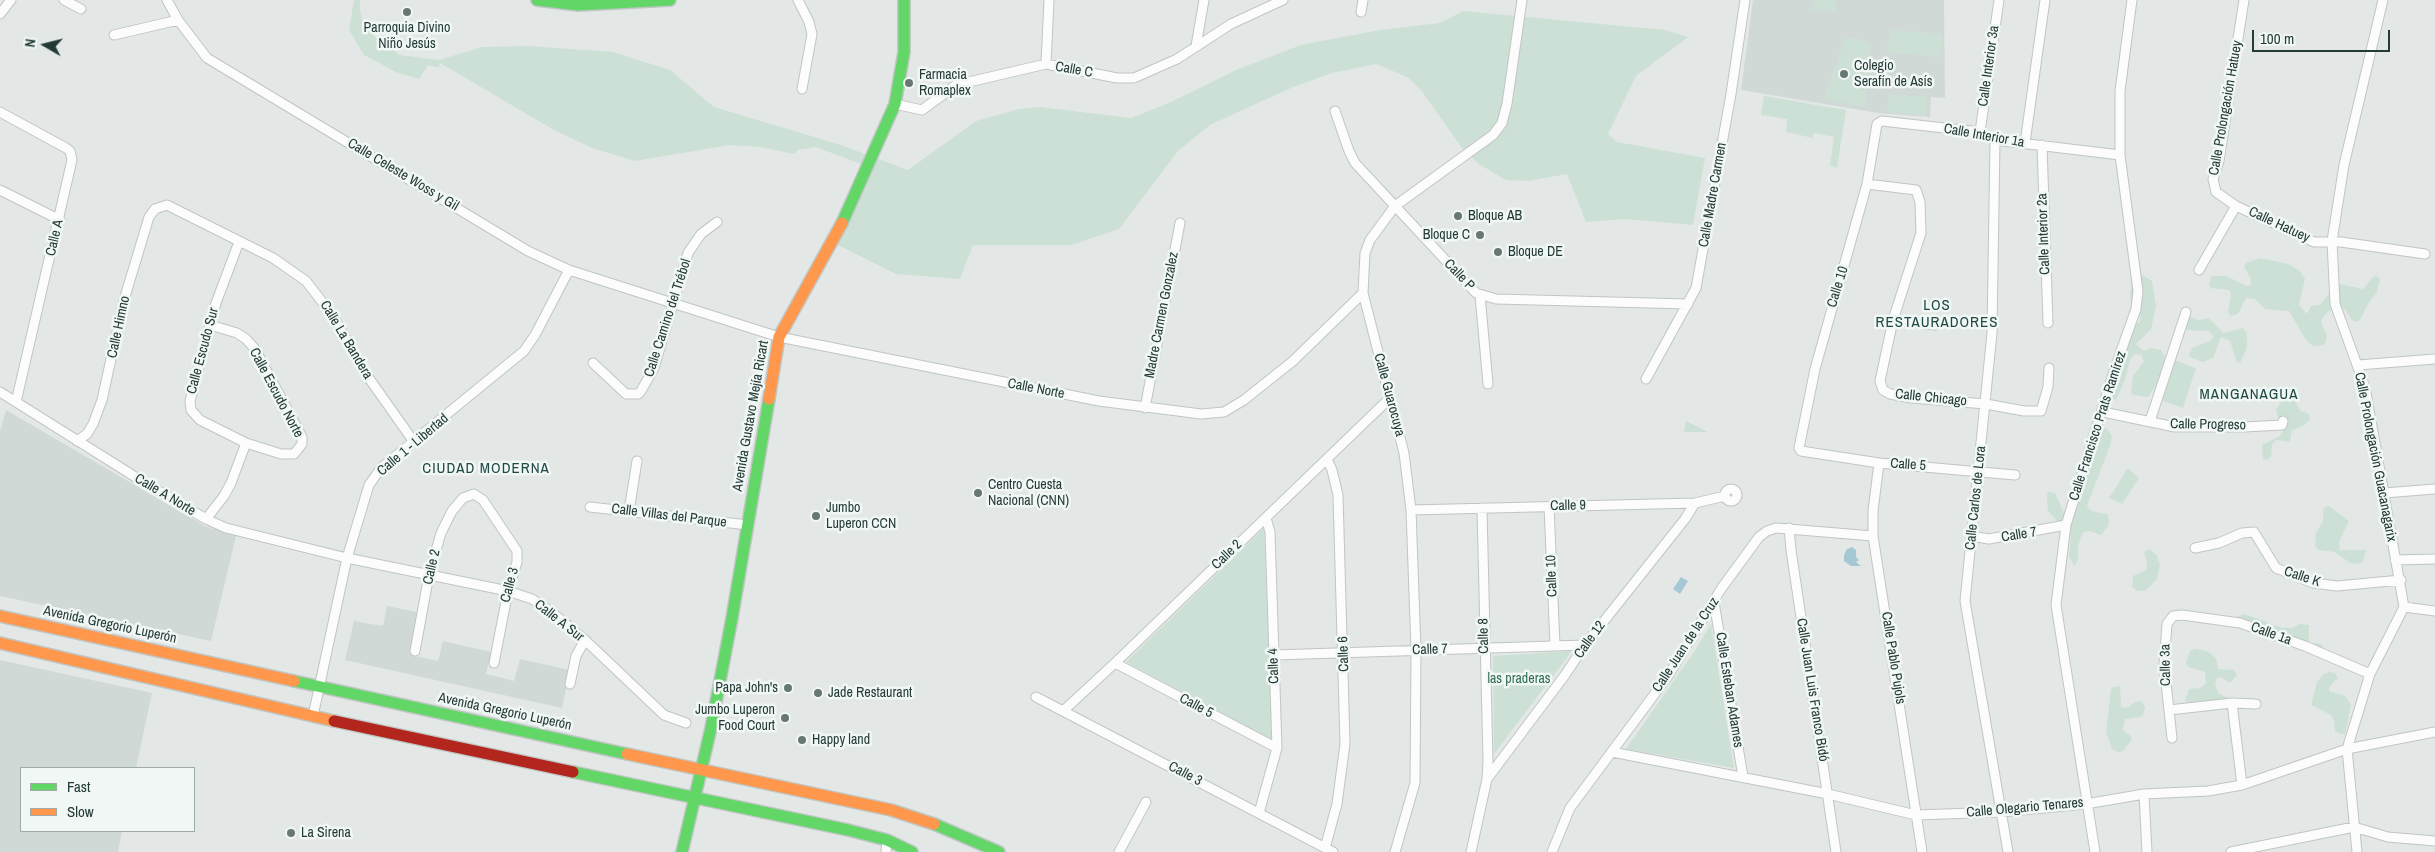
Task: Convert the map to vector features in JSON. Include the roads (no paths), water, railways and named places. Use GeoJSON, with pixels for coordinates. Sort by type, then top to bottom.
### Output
{"type":"FeatureCollection","features":[{"type":"Feature","properties":{"kind":"main road"},"geometry":{"type":"LineString","coordinates":[[537,0],[578,5],[670,0]]}},
{"type":"Feature","properties":{"kind":"main road","name":"Avenida Gustavo Mejía Ricart"},"geometry":{"type":"LineString","coordinates":[[682,852],[732,618],[779,338],[848,212],[895,104],[902,73],[904,52],[904,0]]}},
{"type":"Feature","properties":{"kind":"main road","name":"Avenida Gregorio Luperón"},"geometry":{"type":"LineString","coordinates":[[0,616],[890,810],[945,828],[999,852]]}},
{"type":"Feature","properties":{"kind":"main road"},"geometry":{"type":"LineString","coordinates":[[0,643],[313,716],[814,822],[887,846],[912,852]]}},
{"type":"Feature","properties":{"kind":"street"},"geometry":{"type":"LineString","coordinates":[[0,14],[10,0]]}},
{"type":"Feature","properties":{"kind":"street"},"geometry":{"type":"LineString","coordinates":[[64,0],[81,9]]}},
{"type":"Feature","properties":{"kind":"street","name":"Calle Celeste Woss y Gil"},"geometry":{"type":"LineString","coordinates":[[167,0],[178,20],[207,58],[528,251],[569,270],[672,303]]}},
{"type":"Feature","properties":{"kind":"street"},"geometry":{"type":"LineString","coordinates":[[798,0],[809,22],[812,34],[802,89]]}},
{"type":"Feature","properties":{"kind":"street"},"geometry":{"type":"LineString","coordinates":[[1046,64],[1049,0]]}},
{"type":"Feature","properties":{"kind":"street"},"geometry":{"type":"LineString","coordinates":[[1196,46],[1204,0]]}},
{"type":"Feature","properties":{"kind":"street","name":"Calle C"},"geometry":{"type":"LineString","coordinates":[[895,104],[922,110],[956,85],[1046,64],[1117,78],[1134,78],[1177,58],[1231,24],[1283,0]]}},
{"type":"Feature","properties":{"kind":"street"},"geometry":{"type":"LineString","coordinates":[[1361,12],[1363,0]]}},
{"type":"Feature","properties":{"kind":"street","name":"Calle Guarocuya"},"geometry":{"type":"LineString","coordinates":[[1394,852],[1415,783],[1416,650],[1411,510],[1404,453],[1363,293],[1365,253],[1370,240],[1395,206],[1493,135],[1502,123],[1508,104],[1522,0]]}},
{"type":"Feature","properties":{"kind":"street","name":"Calle Madre Carmen"},"geometry":{"type":"LineString","coordinates":[[1646,379],[1696,288],[1731,94],[1745,0]]}},
{"type":"Feature","properties":{"kind":"street","name":"Calle Interior 3a"},"geometry":{"type":"LineString","coordinates":[[1980,132],[1998,0]]}},
{"type":"Feature","properties":{"kind":"street"},"geometry":{"type":"LineString","coordinates":[[2025,143],[2045,0]]}},
{"type":"Feature","properties":{"kind":"street","name":"Calle Francisco Prats Ramírez"},"geometry":{"type":"LineString","coordinates":[[2095,852],[2056,605],[2066,525],[2103,412],[2114,370],[2136,309],[2138,291],[2120,154],[2120,91],[2132,0]]}},
{"type":"Feature","properties":{"kind":"street","name":"Calle Prolongación Hatuey"},"geometry":{"type":"LineString","coordinates":[[2236,206],[2216,192],[2213,179],[2219,161],[2244,0]]}},
{"type":"Feature","properties":{"kind":"street","name":"Calle Prolongación Guacanagarix"},"geometry":{"type":"LineString","coordinates":[[2383,0],[2344,165],[2332,241],[2335,304],[2365,387],[2404,607]]}},
{"type":"Feature","properties":{"kind":"street"},"geometry":{"type":"LineString","coordinates":[[114,35],[178,20]]}},
{"type":"Feature","properties":{"kind":"street","name":"Calle P"},"geometry":{"type":"LineString","coordinates":[[1335,111],[1346,144],[1355,163],[1446,262],[1480,294],[1496,299],[1688,304]]}},
{"type":"Feature","properties":{"kind":"street","name":"Calle A"},"geometry":{"type":"LineString","coordinates":[[0,112],[70,151],[72,160],[60,220],[16,402]]}},
{"type":"Feature","properties":{"kind":"street","name":"Calle Interior 1a"},"geometry":{"type":"LineString","coordinates":[[1879,122],[1980,132],[1996,140],[2120,154]]}},
{"type":"Feature","properties":{"kind":"street","name":"Calle 10"},"geometry":{"type":"LineString","coordinates":[[1801,451],[1798,446],[1815,368],[1867,184],[1879,122]]}},
{"type":"Feature","properties":{"kind":"street","name":"Calle Carlos de Lora"},"geometry":{"type":"LineString","coordinates":[[1996,140],[1992,333],[1965,601],[2008,852]]}},
{"type":"Feature","properties":{"kind":"street","name":"Calle Interior 2a"},"geometry":{"type":"LineString","coordinates":[[2042,145],[2048,323]]}},
{"type":"Feature","properties":{"kind":"street","name":"Calle Chicago"},"geometry":{"type":"LineString","coordinates":[[1867,184],[1916,190],[1919,196],[1921,233],[1893,320],[1880,381],[1883,390],[1890,394],[1911,398],[1986,404],[2024,411],[2041,411],[2048,387],[2049,368]]}},
{"type":"Feature","properties":{"kind":"street"},"geometry":{"type":"LineString","coordinates":[[0,190],[60,220]]}},
{"type":"Feature","properties":{"kind":"street","name":"Calle La Bandera"},"geometry":{"type":"LineString","coordinates":[[155,209],[171,206],[295,272],[320,296],[366,374],[414,442]]}},
{"type":"Feature","properties":{"kind":"street","name":"Calle Hatuey"},"geometry":{"type":"LineString","coordinates":[[2199,270],[2236,206],[2314,242],[2332,241],[2425,254]]}},
{"type":"Feature","properties":{"kind":"street","name":"Calle Himno"},"geometry":{"type":"LineString","coordinates":[[78,441],[87,434],[93,424],[102,400],[124,300],[149,217],[155,209]]}},
{"type":"Feature","properties":{"kind":"street","name":"Calle Camino del Trébol"},"geometry":{"type":"LineString","coordinates":[[593,363],[626,394],[638,394],[648,381],[654,368],[688,253],[701,234],[717,222]]}},
{"type":"Feature","properties":{"kind":"street","name":"Madre Carmen Gonzalez"},"geometry":{"type":"LineString","coordinates":[[1145,408],[1180,223]]}},
{"type":"Feature","properties":{"kind":"street","name":"Calle Escudo Sur"},"geometry":{"type":"LineString","coordinates":[[239,242],[216,303],[190,401],[191,410],[200,420],[246,443],[281,454],[294,454]]}},
{"type":"Feature","properties":{"kind":"street","name":"Calle 1 - Libertad"},"geometry":{"type":"LineString","coordinates":[[313,716],[321,687],[347,558],[369,485],[381,468],[524,351],[535,335],[569,270]]}},
{"type":"Feature","properties":{"kind":"street","name":"Calle Norte"},"geometry":{"type":"LineString","coordinates":[[672,303],[779,338],[883,360],[1145,408],[1201,414],[1224,412],[1235,407],[1293,361],[1363,293]]}},
{"type":"Feature","properties":{"kind":"street"},"geometry":{"type":"LineString","coordinates":[[1480,294],[1488,384]]}},
{"type":"Feature","properties":{"kind":"street"},"geometry":{"type":"LineString","coordinates":[[2150,421],[2186,312]]}},
{"type":"Feature","properties":{"kind":"street"},"geometry":{"type":"LineString","coordinates":[[1893,320],[1935,325]]}},
{"type":"Feature","properties":{"kind":"street","name":"Calle Escudo Norte"},"geometry":{"type":"LineString","coordinates":[[210,325],[237,334],[246,339],[254,349],[302,437],[302,444],[294,454]]}},
{"type":"Feature","properties":{"kind":"street"},"geometry":{"type":"LineString","coordinates":[[2358,365],[2435,360]]}},
{"type":"Feature","properties":{"kind":"street","name":"Calle A Norte"},"geometry":{"type":"LineString","coordinates":[[0,392],[206,519],[248,535],[347,558]]}},
{"type":"Feature","properties":{"kind":"street","name":"Calle 2"},"geometry":{"type":"LineString","coordinates":[[1063,711],[1390,398]]}},
{"type":"Feature","properties":{"kind":"street","name":"Calle Progreso"},"geometry":{"type":"LineString","coordinates":[[2103,412],[2176,427],[2282,425],[2283,421]]}},
{"type":"Feature","properties":{"kind":"street"},"geometry":{"type":"LineString","coordinates":[[206,519],[228,490],[246,443]]}},
{"type":"Feature","properties":{"kind":"street","name":"Calle 5"},"geometry":{"type":"LineString","coordinates":[[1801,451],[1879,463],[2015,475]]}},
{"type":"Feature","properties":{"kind":"street","name":"Calle 6"},"geometry":{"type":"LineString","coordinates":[[1326,459],[1335,480],[1338,494],[1344,654],[1345,744],[1343,773],[1329,850]]}},
{"type":"Feature","properties":{"kind":"street"},"geometry":{"type":"LineString","coordinates":[[629,511],[637,461]]}},
{"type":"Feature","properties":{"kind":"street","name":"Calle Pablo Pujols"},"geometry":{"type":"LineString","coordinates":[[1879,463],[1873,511],[1873,536],[1922,852]]}},
{"type":"Feature","properties":{"kind":"street"},"geometry":{"type":"LineString","coordinates":[[2384,493],[2435,489]]}},
{"type":"Feature","properties":{"kind":"street","name":"Calle 2"},"geometry":{"type":"LineString","coordinates":[[415,651],[429,575],[445,522],[463,498],[472,494]]}},
{"type":"Feature","properties":{"kind":"street","name":"Calle 3"},"geometry":{"type":"LineString","coordinates":[[472,494],[483,500],[517,552],[494,663]]}},
{"type":"Feature","properties":{"kind":"street","name":"Calle 9"},"geometry":{"type":"LineString","coordinates":[[1411,510],[1695,502],[1725,496]]}},
{"type":"Feature","properties":{"kind":"street","name":"Calle 12"},"geometry":{"type":"LineString","coordinates":[[1487,779],[1565,676],[1585,645],[1684,519],[1695,502]]}},
{"type":"Feature","properties":{"kind":"street","name":"Calle Villas del Parque"},"geometry":{"type":"LineString","coordinates":[[590,506],[748,525]]}},
{"type":"Feature","properties":{"kind":"street","name":"Calle 10"},"geometry":{"type":"LineString","coordinates":[[1549,506],[1555,645]]}},
{"type":"Feature","properties":{"kind":"street","name":"Calle 8"},"geometry":{"type":"LineString","coordinates":[[1470,852],[1487,779],[1482,508]]}},
{"type":"Feature","properties":{"kind":"street","name":"Calle 4"},"geometry":{"type":"LineString","coordinates":[[1259,813],[1277,748],[1270,532],[1266,518]]}},
{"type":"Feature","properties":{"kind":"street","name":"Calle 7"},"geometry":{"type":"LineString","coordinates":[[1972,536],[1989,539],[2066,525]]}},
{"type":"Feature","properties":{"kind":"street","name":"Calle Juan de la Cruz"},"geometry":{"type":"LineString","coordinates":[[1552,852],[1570,808],[1668,676],[1714,602],[1760,537],[1767,531],[1789,528],[1873,536]]}},
{"type":"Feature","properties":{"kind":"street","name":"Calle Juan Luis Franco Bidó"},"geometry":{"type":"LineString","coordinates":[[1789,528],[1790,550],[1836,852]]}},
{"type":"Feature","properties":{"kind":"street","name":"Calle K"},"geometry":{"type":"LineString","coordinates":[[2195,548],[2219,543],[2242,533],[2254,532],[2276,568],[2314,583],[2338,586],[2400,580]]}},
{"type":"Feature","properties":{"kind":"street","name":"Calle A Sur"},"geometry":{"type":"LineString","coordinates":[[347,558],[508,591],[541,604],[585,640],[664,715],[686,723]]}},
{"type":"Feature","properties":{"kind":"street"},"geometry":{"type":"LineString","coordinates":[[2395,560],[2435,559]]}},
{"type":"Feature","properties":{"kind":"street","name":"Calle Esteban Adames"},"geometry":{"type":"LineString","coordinates":[[1714,602],[1743,777]]}},
{"type":"Feature","properties":{"kind":"street"},"geometry":{"type":"LineString","coordinates":[[2357,852],[2347,749],[2370,674],[2404,607],[2435,611]]}},
{"type":"Feature","properties":{"kind":"street","name":"Calle 1a"},"geometry":{"type":"LineString","coordinates":[[2169,619],[2182,615],[2240,623],[2305,646],[2370,674]]}},
{"type":"Feature","properties":{"kind":"street","name":"Calle 3a"},"geometry":{"type":"LineString","coordinates":[[2169,619],[2164,667],[2172,738]]}},
{"type":"Feature","properties":{"kind":"street"},"geometry":{"type":"LineString","coordinates":[[570,684],[576,656],[585,640]]}},
{"type":"Feature","properties":{"kind":"street","name":"Calle 7"},"geometry":{"type":"LineString","coordinates":[[1274,655],[1585,645]]}},
{"type":"Feature","properties":{"kind":"street","name":"Calle 5"},"geometry":{"type":"LineString","coordinates":[[1115,663],[1277,748]]}},
{"type":"Feature","properties":{"kind":"street","name":"Calle 3"},"geometry":{"type":"LineString","coordinates":[[1036,697],[1329,850]]}},
{"type":"Feature","properties":{"kind":"street"},"geometry":{"type":"LineString","coordinates":[[2169,710],[2232,703],[2256,704]]}},
{"type":"Feature","properties":{"kind":"street"},"geometry":{"type":"LineString","coordinates":[[2232,703],[2242,785]]}},
{"type":"Feature","properties":{"kind":"street","name":"Calle Olegario Tenares"},"geometry":{"type":"LineString","coordinates":[[1612,752],[1828,794],[1916,815],[2001,812],[2086,804],[2144,794],[2208,790],[2242,785],[2347,749],[2435,732]]}},
{"type":"Feature","properties":{"kind":"street"},"geometry":{"type":"LineString","coordinates":[[2144,794],[2147,852]]}},
{"type":"Feature","properties":{"kind":"street"},"geometry":{"type":"LineString","coordinates":[[1119,852],[1146,802]]}},
{"type":"Feature","properties":{"kind":"street"},"geometry":{"type":"LineString","coordinates":[[2231,852],[2354,828],[2388,837],[2435,841]]}},
{"type":"Feature","properties":{"kind":"water"},"geometry":{"type":"Polygon","coordinates":[[[1852,547],[1856,550],[1856,557],[1859,560],[1856,562],[1861,566],[1851,566],[1844,561],[1847,549],[1852,547]]]}},
{"type":"Feature","properties":{"kind":"water"},"geometry":{"type":"Polygon","coordinates":[[[1681,577],[1688,581],[1680,594],[1673,589],[1681,577]]]}},
{"type":"Feature","properties":{"kind":"place","name":"Parroquia Divino Niño Jesús"},"geometry":{"type":"Point","coordinates":[407,12]}},
{"type":"Feature","properties":{"kind":"place","name":"Colegio Serafín de Asís"},"geometry":{"type":"Point","coordinates":[1844,74]}},
{"type":"Feature","properties":{"kind":"place","name":"Farmacia Romaplex"},"geometry":{"type":"Point","coordinates":[909,83]}},
{"type":"Feature","properties":{"kind":"place","name":"Bloque AB"},"geometry":{"type":"Point","coordinates":[1458,216]}},
{"type":"Feature","properties":{"kind":"place","name":"Bloque C"},"geometry":{"type":"Point","coordinates":[1480,235]}},
{"type":"Feature","properties":{"kind":"place","name":"Bloque DE"},"geometry":{"type":"Point","coordinates":[1498,252]}},
{"type":"Feature","properties":{"kind":"place","name":"Centro Cuesta Nacional (CNN)"},"geometry":{"type":"Point","coordinates":[978,493]}},
{"type":"Feature","properties":{"kind":"place","name":"Jumbo Luperon CCN"},"geometry":{"type":"Point","coordinates":[816,516]}},
{"type":"Feature","properties":{"kind":"place","name":"Papa John's"},"geometry":{"type":"Point","coordinates":[788,688]}},
{"type":"Feature","properties":{"kind":"place","name":"Jade Restaurant"},"geometry":{"type":"Point","coordinates":[818,693]}},
{"type":"Feature","properties":{"kind":"place","name":"Jumbo Luperon Food Court"},"geometry":{"type":"Point","coordinates":[785,718]}},
{"type":"Feature","properties":{"kind":"place","name":"Happy land"},"geometry":{"type":"Point","coordinates":[802,740]}},
{"type":"Feature","properties":{"kind":"place","name":"La Sirena"},"geometry":{"type":"Point","coordinates":[291,833]}},
{"type":"Feature","properties":{"kind":"district","name":"LOS RESTAURADORES"},"geometry":{"type":"Point","coordinates":[1937,314]}},
{"type":"Feature","properties":{"kind":"district","name":"MANGANAGUA"},"geometry":{"type":"Point","coordinates":[2249,395]}},
{"type":"Feature","properties":{"kind":"district","name":"CIUDAD MODERNA"},"geometry":{"type":"Point","coordinates":[486,469]}},
{"type":"Feature","properties":{"kind":"park label","name":"las praderas"},"geometry":{"type":"Point","coordinates":[1519,679]}}]}
